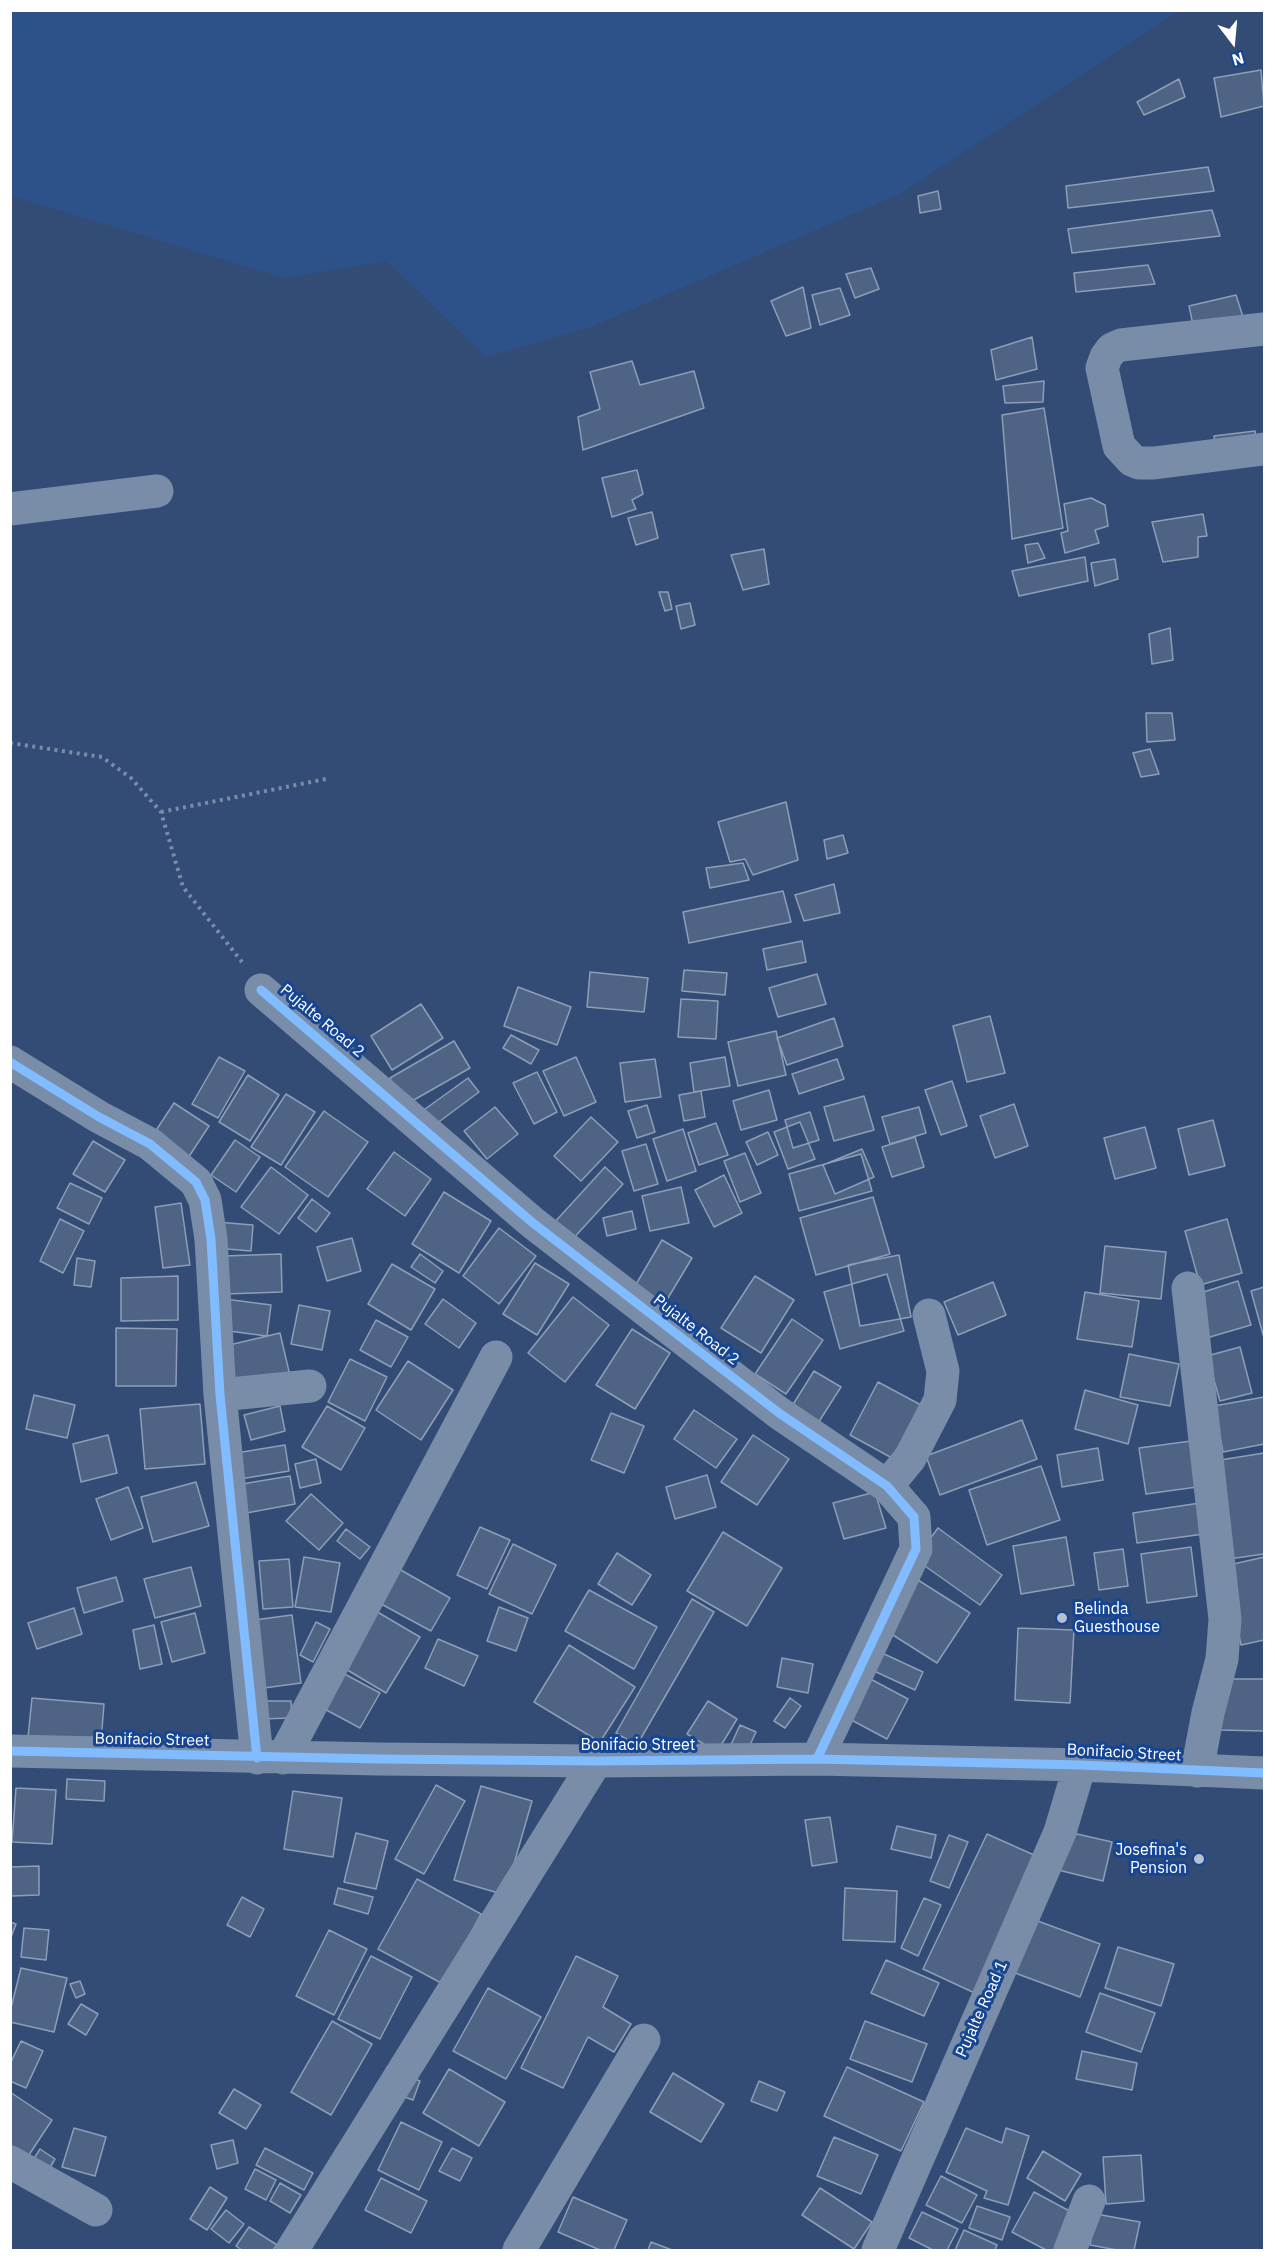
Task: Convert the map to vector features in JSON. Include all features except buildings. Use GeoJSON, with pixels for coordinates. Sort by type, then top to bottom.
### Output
{"type":"FeatureCollection","features":[{"type":"Feature","properties":{"kind":"street"},"geometry":{"type":"LineString","coordinates":[[1264,329],[1121,345],[1112,349],[1102,368],[1119,446],[1132,460],[1139,463],[1154,463],[1264,449]]}},
{"type":"Feature","properties":{"kind":"street"},"geometry":{"type":"LineString","coordinates":[[10,509],[158,491]]}},
{"type":"Feature","properties":{"kind":"street","name":"Pujalte Road 2"},"geometry":{"type":"LineString","coordinates":[[261,990],[534,1223],[770,1407],[887,1486],[914,1517],[916,1549],[817,1759]]}},
{"type":"Feature","properties":{"kind":"street"},"geometry":{"type":"LineString","coordinates":[[10,1062],[99,1118],[150,1144],[196,1182],[200,1188],[207,1210],[211,1239],[220,1395],[270,1758]]}},
{"type":"Feature","properties":{"kind":"street"},"geometry":{"type":"LineString","coordinates":[[1188,1288],[1225,1619],[1222,1659],[1197,1771]]}},
{"type":"Feature","properties":{"kind":"street"},"geometry":{"type":"LineString","coordinates":[[887,1486],[910,1458],[940,1400],[942,1371],[929,1315]]}},
{"type":"Feature","properties":{"kind":"street"},"geometry":{"type":"LineString","coordinates":[[270,1758],[496,1357]]}},
{"type":"Feature","properties":{"kind":"street"},"geometry":{"type":"LineString","coordinates":[[220,1395],[310,1386]]}},
{"type":"Feature","properties":{"kind":"street","name":"Bonifacio Street"},"geometry":{"type":"LineString","coordinates":[[10,1751],[270,1758],[596,1761],[817,1759],[1080,1765],[1264,1773]]}},
{"type":"Feature","properties":{"kind":"street"},"geometry":{"type":"LineString","coordinates":[[292,2250],[596,1761]]}},
{"type":"Feature","properties":{"kind":"street","name":"Pujalte Road 1"},"geometry":{"type":"LineString","coordinates":[[878,2250],[1060,1832],[1080,1765]]}},
{"type":"Feature","properties":{"kind":"street"},"geometry":{"type":"LineString","coordinates":[[519,2250],[644,2040]]}},
{"type":"Feature","properties":{"kind":"street"},"geometry":{"type":"LineString","coordinates":[[10,2162],[96,2210]]}},
{"type":"Feature","properties":{"kind":"street"},"geometry":{"type":"LineString","coordinates":[[1070,2250],[1089,2201]]}},
{"type":"Feature","properties":{"kind":"path"},"geometry":{"type":"LineString","coordinates":[[10,743],[102,757],[131,778],[160,812],[183,887],[233,948],[261,990]]}},
{"type":"Feature","properties":{"kind":"path"},"geometry":{"type":"LineString","coordinates":[[160,812],[326,778]]}},
{"type":"Feature","properties":{"kind":"water"},"geometry":{"type":"Polygon","coordinates":[[[10,11],[1178,11],[902,193],[591,327],[486,357],[387,261],[284,278],[11,196],[10,11]]]}},
{"type":"Feature","properties":{"kind":"cycle path"},"geometry":{"type":"LineString","coordinates":[[261,990],[533,1223],[779,1413],[887,1486],[914,1517],[916,1549],[817,1759]]}},
{"type":"Feature","properties":{"kind":"cycle path"},"geometry":{"type":"LineString","coordinates":[[10,1062],[99,1117],[150,1144],[196,1182],[205,1200],[211,1239],[220,1395],[257,1758]]}},
{"type":"Feature","properties":{"kind":"cycle path"},"geometry":{"type":"LineString","coordinates":[[10,1751],[378,1759],[596,1761],[817,1759],[1080,1765],[1264,1773]]}},
{"type":"Feature","properties":{"kind":"place","name":"Belinda Guesthouse"},"geometry":{"type":"Point","coordinates":[1062,1618]}},
{"type":"Feature","properties":{"kind":"place","name":"Josefina's Pension"},"geometry":{"type":"Point","coordinates":[1199,1859]}}]}
